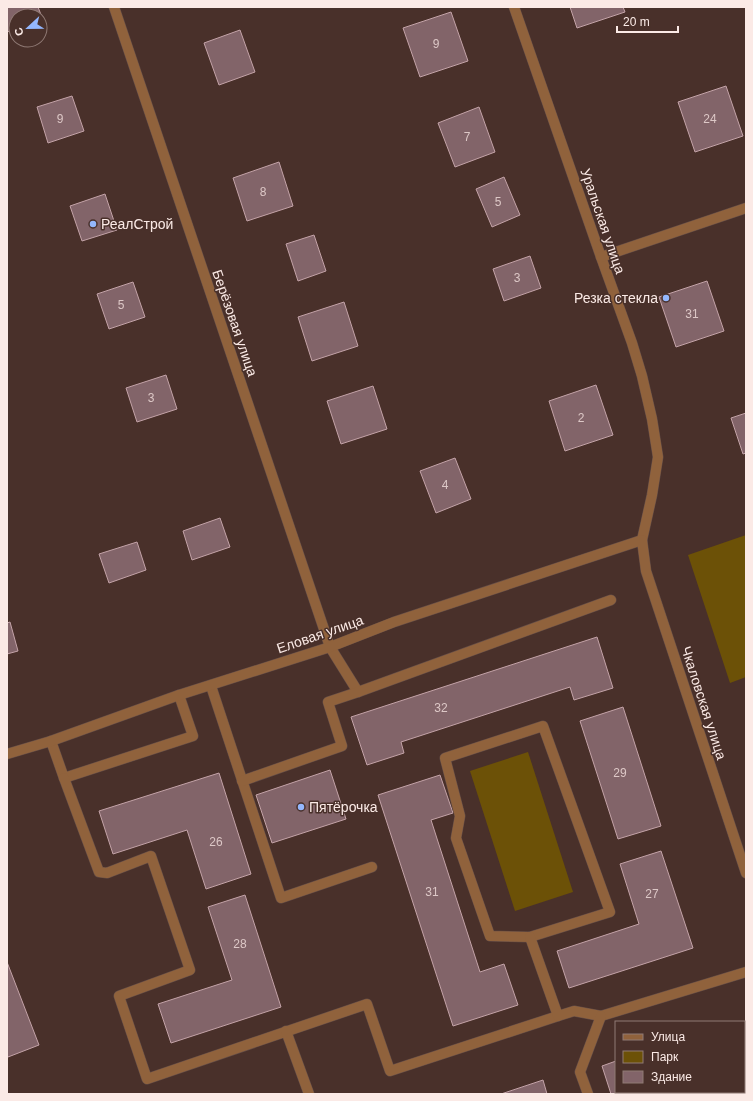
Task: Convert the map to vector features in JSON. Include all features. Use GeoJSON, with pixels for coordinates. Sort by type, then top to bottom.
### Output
{"type":"FeatureCollection","features":[{"type":"Feature","properties":{"kind":"street","name":"Берёзовая улица"},"geometry":{"type":"LineString","coordinates":[[114,7],[330,648],[358,692]]}},
{"type":"Feature","properties":{"kind":"street","name":"Уральская улица"},"geometry":{"type":"LineString","coordinates":[[514,7],[632,343],[642,376],[652,419],[658,457],[652,495],[642,540]]}},
{"type":"Feature","properties":{"kind":"street"},"geometry":{"type":"LineString","coordinates":[[601,257],[746,208]]}},
{"type":"Feature","properties":{"kind":"street","name":"Еловая улица"},"geometry":{"type":"LineString","coordinates":[[7,754],[51,741],[180,695],[330,648],[394,622],[642,540]]}},
{"type":"Feature","properties":{"kind":"street","name":"Чкаловская улица"},"geometry":{"type":"LineString","coordinates":[[642,540],[646,571],[746,873]]}},
{"type":"Feature","properties":{"kind":"street"},"geometry":{"type":"LineString","coordinates":[[242,782],[342,746],[328,702],[611,600]]}},
{"type":"Feature","properties":{"kind":"street"},"geometry":{"type":"LineString","coordinates":[[211,686],[281,898],[372,867]]}},
{"type":"Feature","properties":{"kind":"street"},"geometry":{"type":"LineString","coordinates":[[64,778],[193,736],[180,695]]}},
{"type":"Feature","properties":{"kind":"street"},"geometry":{"type":"LineString","coordinates":[[544,726],[610,912],[530,937],[490,936],[456,838],[460,816],[444,758],[544,726]]}},
{"type":"Feature","properties":{"kind":"street"},"geometry":{"type":"LineString","coordinates":[[51,741],[99,872],[107,873],[151,856],[190,970],[119,996],[147,1079],[367,1004],[390,1071],[574,1011],[601,1016],[746,972]]}},
{"type":"Feature","properties":{"kind":"street"},"geometry":{"type":"LineString","coordinates":[[530,937],[558,1016]]}},
{"type":"Feature","properties":{"kind":"street"},"geometry":{"type":"LineString","coordinates":[[588,1094],[580,1072],[601,1016]]}},
{"type":"Feature","properties":{"kind":"street"},"geometry":{"type":"LineString","coordinates":[[286,1031],[309,1094]]}},
{"type":"Feature","properties":{"kind":"green space"},"geometry":{"type":"Polygon","coordinates":[[[746,535],[746,677],[730,683],[688,555],[746,535]]]}},
{"type":"Feature","properties":{"kind":"green space"},"geometry":{"type":"Polygon","coordinates":[[[528,752],[573,892],[515,911],[470,771],[528,752]]]}},
{"type":"Feature","properties":{"kind":"building"},"geometry":{"type":"Polygon","coordinates":[[[7,7],[38,7],[8,8],[7,32],[7,7]]]}},
{"type":"Feature","properties":{"kind":"building"},"geometry":{"type":"Polygon","coordinates":[[[570,7],[623,7],[625,12],[577,28],[570,7]]]}},
{"type":"Feature","properties":{"kind":"building"},"geometry":{"type":"Polygon","coordinates":[[[451,12],[468,61],[420,77],[403,28],[451,12]]]}},
{"type":"Feature","properties":{"kind":"building"},"geometry":{"type":"Polygon","coordinates":[[[240,30],[255,72],[219,85],[204,43],[240,30]]]}},
{"type":"Feature","properties":{"kind":"building"},"geometry":{"type":"Polygon","coordinates":[[[726,86],[743,136],[695,152],[678,102],[726,86]]]}},
{"type":"Feature","properties":{"kind":"building"},"geometry":{"type":"Polygon","coordinates":[[[72,96],[84,131],[48,143],[37,107],[72,96]]]}},
{"type":"Feature","properties":{"kind":"building"},"geometry":{"type":"Polygon","coordinates":[[[479,107],[495,152],[455,167],[438,123],[479,107]]]}},
{"type":"Feature","properties":{"kind":"building"},"geometry":{"type":"Polygon","coordinates":[[[279,162],[293,206],[247,221],[233,178],[279,162]]]}},
{"type":"Feature","properties":{"kind":"building"},"geometry":{"type":"Polygon","coordinates":[[[504,177],[520,215],[492,227],[476,189],[504,177]]]}},
{"type":"Feature","properties":{"kind":"building"},"geometry":{"type":"Polygon","coordinates":[[[105,194],[117,230],[82,241],[70,206],[105,194]]]}},
{"type":"Feature","properties":{"kind":"building"},"geometry":{"type":"Polygon","coordinates":[[[314,235],[326,271],[298,281],[286,244],[314,235]]]}},
{"type":"Feature","properties":{"kind":"building"},"geometry":{"type":"Polygon","coordinates":[[[530,256],[541,288],[504,301],[493,269],[530,256]]]}},
{"type":"Feature","properties":{"kind":"building"},"geometry":{"type":"Polygon","coordinates":[[[707,281],[724,331],[676,347],[659,297],[707,281]]]}},
{"type":"Feature","properties":{"kind":"building"},"geometry":{"type":"Polygon","coordinates":[[[133,282],[145,317],[109,329],[97,294],[133,282]]]}},
{"type":"Feature","properties":{"kind":"building"},"geometry":{"type":"Polygon","coordinates":[[[344,302],[358,346],[312,361],[298,317],[344,302]]]}},
{"type":"Feature","properties":{"kind":"building"},"geometry":{"type":"Polygon","coordinates":[[[166,375],[177,409],[137,422],[126,388],[166,375]]]}},
{"type":"Feature","properties":{"kind":"building"},"geometry":{"type":"Polygon","coordinates":[[[596,385],[613,435],[565,451],[549,401],[596,385]]]}},
{"type":"Feature","properties":{"kind":"building"},"geometry":{"type":"Polygon","coordinates":[[[373,386],[387,429],[341,444],[327,401],[373,386]]]}},
{"type":"Feature","properties":{"kind":"building"},"geometry":{"type":"Polygon","coordinates":[[[746,413],[746,453],[743,454],[731,418],[746,413]]]}},
{"type":"Feature","properties":{"kind":"building"},"geometry":{"type":"Polygon","coordinates":[[[455,458],[471,499],[436,513],[420,471],[455,458]]]}},
{"type":"Feature","properties":{"kind":"building"},"geometry":{"type":"Polygon","coordinates":[[[220,518],[230,547],[192,560],[183,531],[220,518]]]}},
{"type":"Feature","properties":{"kind":"building"},"geometry":{"type":"Polygon","coordinates":[[[137,542],[146,570],[109,583],[99,554],[137,542]]]}},
{"type":"Feature","properties":{"kind":"building"},"geometry":{"type":"Polygon","coordinates":[[[10,622],[18,651],[7,654],[7,623],[10,622]]]}},
{"type":"Feature","properties":{"kind":"building"},"geometry":{"type":"Polygon","coordinates":[[[597,637],[613,688],[574,700],[570,687],[401,742],[404,753],[367,765],[351,717],[597,637]]]}},
{"type":"Feature","properties":{"kind":"building"},"geometry":{"type":"Polygon","coordinates":[[[623,707],[661,826],[618,839],[580,721],[623,707]]]}},
{"type":"Feature","properties":{"kind":"building","name":"Пятёрочка"},"geometry":{"type":"Polygon","coordinates":[[[330,770],[346,819],[272,843],[256,795],[330,770]]]}},
{"type":"Feature","properties":{"kind":"building"},"geometry":{"type":"Polygon","coordinates":[[[219,773],[251,874],[206,889],[187,830],[113,854],[99,811],[219,773]]]}},
{"type":"Feature","properties":{"kind":"building"},"geometry":{"type":"Polygon","coordinates":[[[440,775],[453,813],[431,820],[480,972],[504,964],[518,1005],[453,1026],[378,795],[440,775]]]}},
{"type":"Feature","properties":{"kind":"building"},"geometry":{"type":"Polygon","coordinates":[[[661,851],[693,948],[569,988],[557,951],[639,924],[620,864],[661,851]]]}},
{"type":"Feature","properties":{"kind":"building"},"geometry":{"type":"Polygon","coordinates":[[[245,895],[281,1007],[171,1043],[158,1004],[232,980],[208,907],[245,895]]]}},
{"type":"Feature","properties":{"kind":"building"},"geometry":{"type":"Polygon","coordinates":[[[7,962],[39,1045],[8,1057],[7,1055],[7,962]]]}},
{"type":"Feature","properties":{"kind":"building"},"geometry":{"type":"Polygon","coordinates":[[[615,1061],[615,1093],[664,1093],[611,1094],[602,1066],[615,1061]]]}},
{"type":"Feature","properties":{"kind":"building"},"geometry":{"type":"Polygon","coordinates":[[[543,1080],[547,1094],[501,1094],[543,1080]]]}},
{"type":"Feature","properties":{"kind":"building"},"geometry":{"type":"Polygon","coordinates":[[[692,1093],[744,1094],[693,1094],[692,1093]]]}},
{"type":"Feature","properties":{"kind":"place","name":"РеалСтрой"},"geometry":{"type":"Point","coordinates":[93,224]}},
{"type":"Feature","properties":{"kind":"place","name":"Резка стекла"},"geometry":{"type":"Point","coordinates":[666,298]}},
{"type":"Feature","properties":{"kind":"place","name":"Пятёрочка"},"geometry":{"type":"Point","coordinates":[301,807]}}]}
